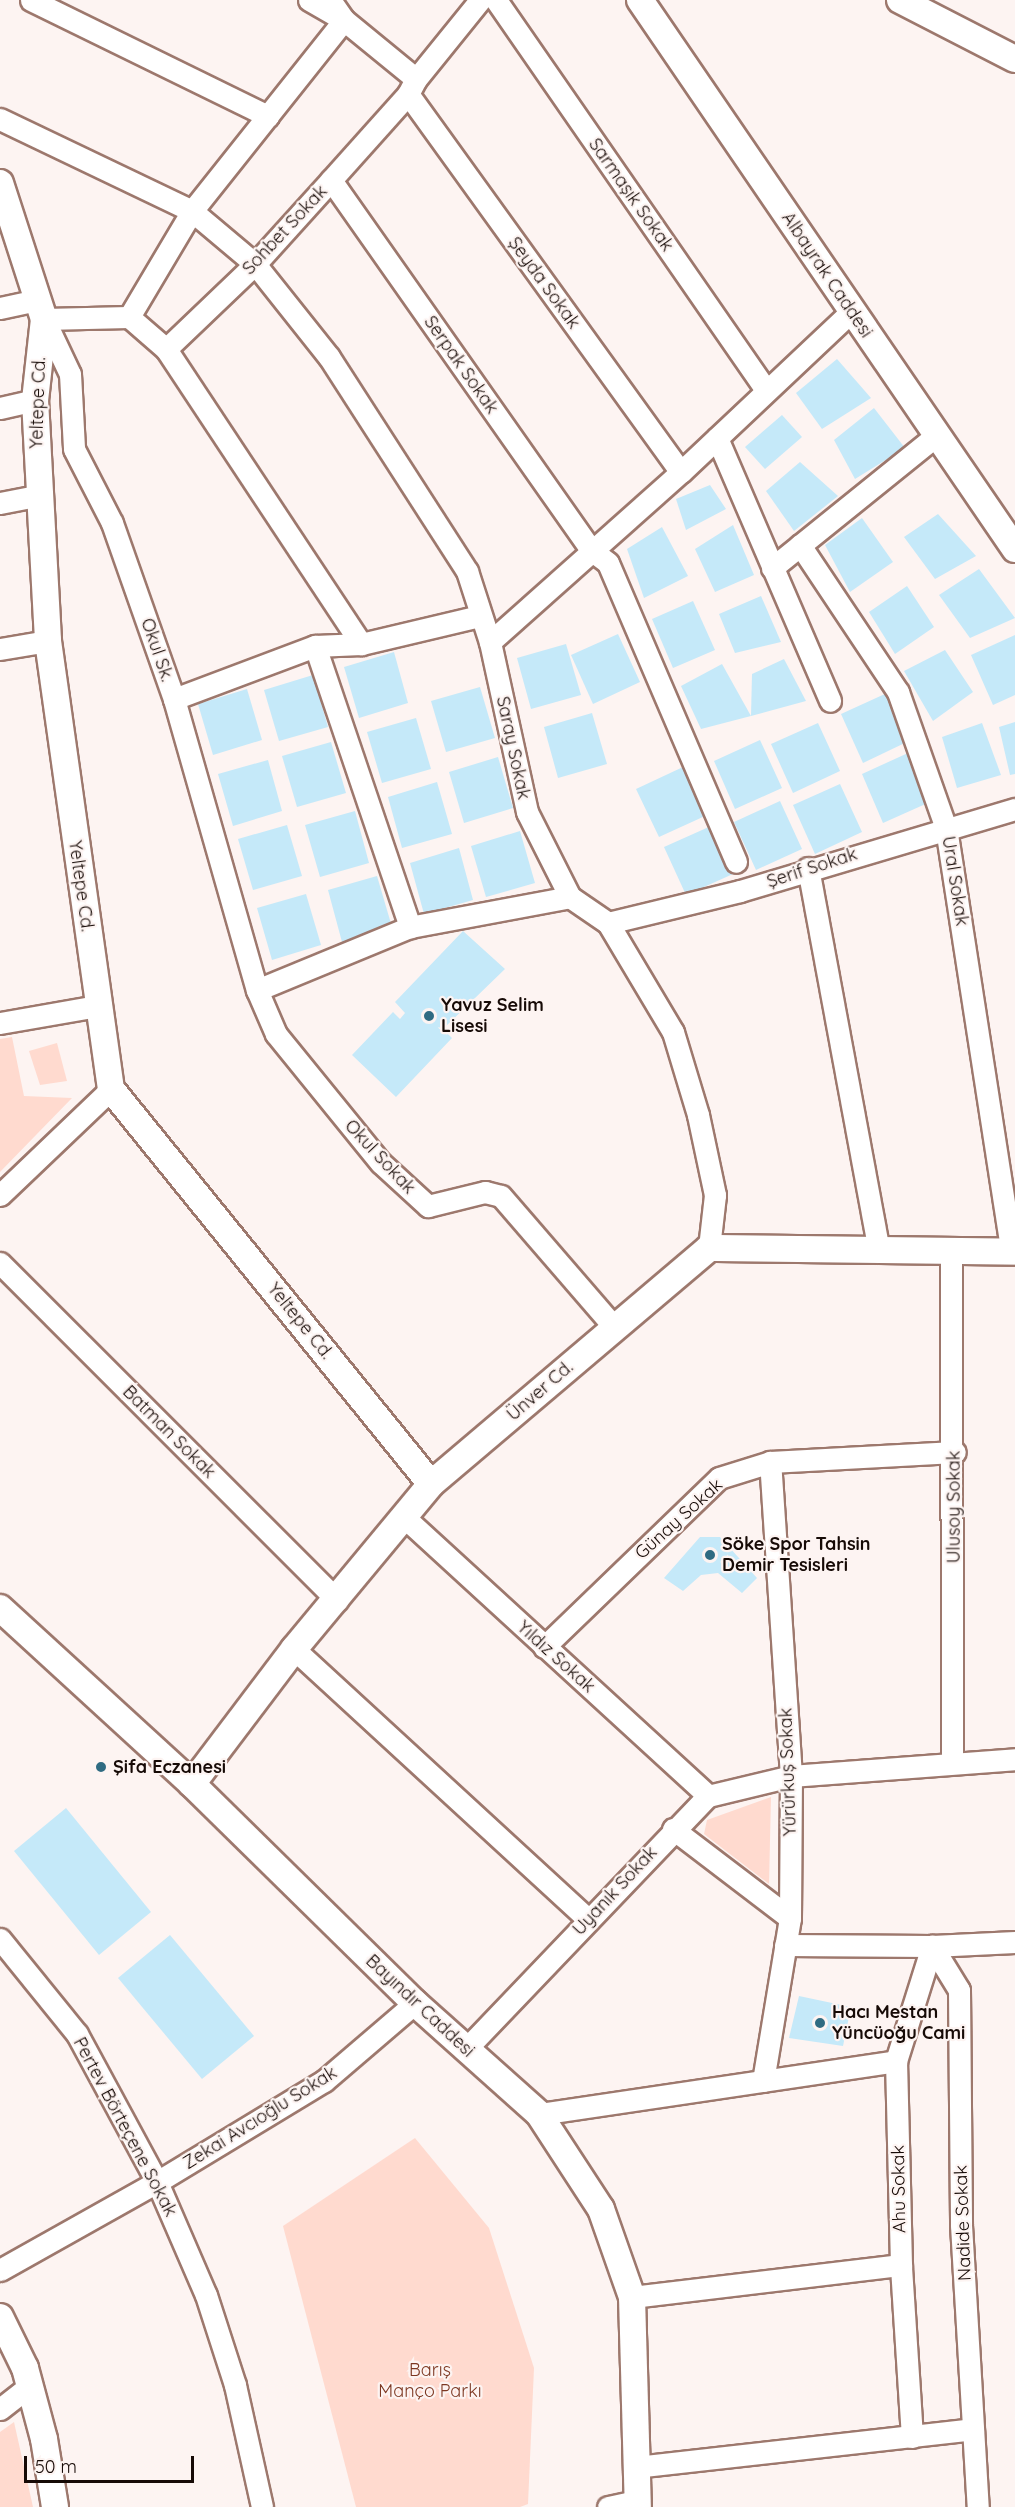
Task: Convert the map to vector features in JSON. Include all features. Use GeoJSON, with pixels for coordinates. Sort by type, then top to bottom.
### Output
{"type":"FeatureCollection","features":[{"type":"Feature","properties":{"kind":"street"},"geometry":{"type":"LineString","coordinates":[[31,0],[268,116]]}},
{"type":"Feature","properties":{"kind":"street"},"geometry":{"type":"LineString","coordinates":[[309,0],[344,20]]}},
{"type":"Feature","properties":{"kind":"street"},"geometry":{"type":"LineString","coordinates":[[330,0],[344,20]]}},
{"type":"Feature","properties":{"kind":"street","name":"Sohbet Sokak"},"geometry":{"type":"LineString","coordinates":[[166,349],[255,264],[331,180],[412,86],[480,0]]}},
{"type":"Feature","properties":{"kind":"street","name":"Sarmaşık Sokak"},"geometry":{"type":"LineString","coordinates":[[496,0],[766,390]]}},
{"type":"Feature","properties":{"kind":"street","name":"Albayrak Caddesi"},"geometry":{"type":"LineString","coordinates":[[640,0],[1015,549]]}},
{"type":"Feature","properties":{"kind":"street"},"geometry":{"type":"LineString","coordinates":[[900,0],[1015,59]]}},
{"type":"Feature","properties":{"kind":"street"},"geometry":{"type":"LineString","coordinates":[[129,317],[192,211],[344,20]]}},
{"type":"Feature","properties":{"kind":"street","name":"Şeyda Sokak"},"geometry":{"type":"LineString","coordinates":[[344,20],[412,86],[681,472]]}},
{"type":"Feature","properties":{"kind":"street","name":"Saray Sokak"},"geometry":{"type":"LineString","coordinates":[[0,119],[192,211],[255,264],[329,357],[467,571],[479,616],[489,642],[527,812],[570,897],[608,923],[673,1032],[698,1114],[715,1194],[709,1248]]}},
{"type":"Feature","properties":{"kind":"street","name":"Serpak Sokak"},"geometry":{"type":"LineString","coordinates":[[331,180],[591,550],[608,563],[736,862]]}},
{"type":"Feature","properties":{"kind":"street","name":"Yeltepe Cd."},"geometry":{"type":"LineString","coordinates":[[0,183],[7,217],[40,309],[34,400],[37,496],[48,641],[111,1089],[431,1484]]}},
{"type":"Feature","properties":{"kind":"street"},"geometry":{"type":"LineString","coordinates":[[0,308],[129,317],[166,349],[361,644]]}},
{"type":"Feature","properties":{"kind":"street","name":"Okul Sk."},"geometry":{"type":"LineString","coordinates":[[40,309],[70,374],[74,449],[112,523],[174,699],[257,990]]}},
{"type":"Feature","properties":{"kind":"street"},"geometry":{"type":"LineString","coordinates":[[489,642],[681,472],[851,312]]}},
{"type":"Feature","properties":{"kind":"street"},"geometry":{"type":"LineString","coordinates":[[0,408],[34,400]]}},
{"type":"Feature","properties":{"kind":"street"},"geometry":{"type":"LineString","coordinates":[[772,568],[938,434]]}},
{"type":"Feature","properties":{"kind":"street"},"geometry":{"type":"LineString","coordinates":[[717,438],[830,700]]}},
{"type":"Feature","properties":{"kind":"street"},"geometry":{"type":"LineString","coordinates":[[0,503],[37,496]]}},
{"type":"Feature","properties":{"kind":"street","name":"Ural Sokak"},"geometry":{"type":"LineString","coordinates":[[800,545],[898,692],[946,828],[1014,1252]]}},
{"type":"Feature","properties":{"kind":"street"},"geometry":{"type":"LineString","coordinates":[[174,699],[315,646],[361,644],[479,616]]}},
{"type":"Feature","properties":{"kind":"street"},"geometry":{"type":"LineString","coordinates":[[0,650],[48,641]]}},
{"type":"Feature","properties":{"kind":"street"},"geometry":{"type":"LineString","coordinates":[[315,646],[410,927]]}},
{"type":"Feature","properties":{"kind":"street","name":"Şerif Sokak"},"geometry":{"type":"LineString","coordinates":[[608,923],[740,891],[808,868],[1015,809]]}},
{"type":"Feature","properties":{"kind":"street"},"geometry":{"type":"LineString","coordinates":[[808,868],[879,1251]]}},
{"type":"Feature","properties":{"kind":"street"},"geometry":{"type":"LineString","coordinates":[[257,990],[410,927],[570,897]]}},
{"type":"Feature","properties":{"kind":"street","name":"Okul Sokak"},"geometry":{"type":"LineString","coordinates":[[257,990],[276,1035],[381,1163],[428,1206],[485,1192],[501,1196],[614,1327]]}},
{"type":"Feature","properties":{"kind":"street"},"geometry":{"type":"LineString","coordinates":[[0,1023],[98,1006]]}},
{"type":"Feature","properties":{"kind":"street"},"geometry":{"type":"LineString","coordinates":[[0,1195],[111,1089]]}},
{"type":"Feature","properties":{"kind":"street"},"geometry":{"type":"LineString","coordinates":[[709,1248],[1014,1252]]}},
{"type":"Feature","properties":{"kind":"street","name":"Ünver Cd."},"geometry":{"type":"LineString","coordinates":[[192,1784],[294,1649],[431,1484],[709,1248]]}},
{"type":"Feature","properties":{"kind":"street","name":"Ulusoy Sokak"},"geometry":{"type":"LineString","coordinates":[[951,1252],[955,1452],[952,1762]]}},
{"type":"Feature","properties":{"kind":"street","name":"Batman Sokak"},"geometry":{"type":"LineString","coordinates":[[0,1263],[337,1600]]}},
{"type":"Feature","properties":{"kind":"street","name":"Günay Sokak"},"geometry":{"type":"LineString","coordinates":[[544,1647],[720,1478],[770,1462],[955,1452]]}},
{"type":"Feature","properties":{"kind":"street","name":"Yürürkuş Sokak"},"geometry":{"type":"LineString","coordinates":[[763,2081],[790,1918],[791,1776],[770,1462]]}},
{"type":"Feature","properties":{"kind":"street","name":"Yıldız Sokak"},"geometry":{"type":"LineString","coordinates":[[404,1517],[708,1796]]}},
{"type":"Feature","properties":{"kind":"street","name":"Bayındır Caddesi"},"geometry":{"type":"LineString","coordinates":[[0,1608],[192,1784],[465,2050],[539,2114],[601,2209],[632,2297],[638,2504]]}},
{"type":"Feature","properties":{"kind":"street"},"geometry":{"type":"LineString","coordinates":[[294,1649],[588,1919]]}},
{"type":"Feature","properties":{"kind":"street","name":"Uyanık Sokak"},"geometry":{"type":"LineString","coordinates":[[465,2050],[673,1829],[708,1796],[791,1776],[1015,1759]]}},
{"type":"Feature","properties":{"kind":"street"},"geometry":{"type":"LineString","coordinates":[[673,1829],[790,1918]]}},
{"type":"Feature","properties":{"kind":"street","name":"Pertev Börteçene Sokak"},"geometry":{"type":"LineString","coordinates":[[0,1940],[77,2034],[157,2182],[206,2295],[221,2340],[235,2385],[261,2507]]}},
{"type":"Feature","properties":{"kind":"street"},"geometry":{"type":"LineString","coordinates":[[785,1945],[932,1946],[1015,1942]]}},
{"type":"Feature","properties":{"kind":"street","name":"Ahu Sokak"},"geometry":{"type":"LineString","coordinates":[[912,2437],[901,2265],[896,2061],[932,1946]]}},
{"type":"Feature","properties":{"kind":"street","name":"Nadide Sokak"},"geometry":{"type":"LineString","coordinates":[[932,1946],[959,1990],[961,2225],[978,2507]]}},
{"type":"Feature","properties":{"kind":"street","name":"Zekai Avcıoğlu Sokak"},"geometry":{"type":"LineString","coordinates":[[0,2270],[157,2182],[324,2081],[415,2003]]}},
{"type":"Feature","properties":{"kind":"street"},"geometry":{"type":"LineString","coordinates":[[539,2114],[896,2061]]}},
{"type":"Feature","properties":{"kind":"street"},"geometry":{"type":"LineString","coordinates":[[632,2297],[901,2265]]}},
{"type":"Feature","properties":{"kind":"street"},"geometry":{"type":"LineString","coordinates":[[0,2317],[29,2386],[55,2507]]}},
{"type":"Feature","properties":{"kind":"street"},"geometry":{"type":"LineString","coordinates":[[0,2409],[29,2386]]}},
{"type":"Feature","properties":{"kind":"street"},"geometry":{"type":"LineString","coordinates":[[636,2466],[973,2429]]}},
{"type":"Feature","properties":{"kind":"street"},"geometry":{"type":"LineString","coordinates":[[608,2507],[638,2504]]}},
{"type":"Feature","properties":{"kind":"green space"},"geometry":{"type":"Polygon","coordinates":[[[12,1037],[24,1096],[72,1098],[0,1172],[0,1039],[12,1037]]]}},
{"type":"Feature","properties":{"kind":"green space"},"geometry":{"type":"Polygon","coordinates":[[[57,1043],[67,1081],[40,1085],[29,1051],[57,1043]]]}},
{"type":"Feature","properties":{"kind":"green space"},"geometry":{"type":"Polygon","coordinates":[[[771,1797],[769,1884],[704,1834],[707,1820],[771,1797]]]}},
{"type":"Feature","properties":{"kind":"green space","name":"Barış Manço Parkı"},"geometry":{"type":"Polygon","coordinates":[[[415,2138],[489,2228],[534,2368],[528,2504],[520,2507],[356,2507],[283,2226],[415,2138]]]}},
{"type":"Feature","properties":{"kind":"green space"},"geometry":{"type":"Polygon","coordinates":[[[14,2422],[33,2507],[0,2507],[0,2432],[14,2422]]]}},
{"type":"Feature","properties":{"kind":"building"},"geometry":{"type":"Polygon","coordinates":[[[837,359],[871,398],[822,429],[796,393],[837,359]]]}},
{"type":"Feature","properties":{"kind":"building"},"geometry":{"type":"Polygon","coordinates":[[[874,408],[905,448],[855,479],[834,440],[874,408]]]}},
{"type":"Feature","properties":{"kind":"building"},"geometry":{"type":"Polygon","coordinates":[[[782,415],[802,437],[765,469],[745,447],[782,415]]]}},
{"type":"Feature","properties":{"kind":"building"},"geometry":{"type":"Polygon","coordinates":[[[800,462],[838,496],[794,531],[766,491],[800,462]]]}},
{"type":"Feature","properties":{"kind":"building"},"geometry":{"type":"Polygon","coordinates":[[[710,485],[726,509],[686,530],[676,499],[710,485]]]}},
{"type":"Feature","properties":{"kind":"building"},"geometry":{"type":"Polygon","coordinates":[[[938,514],[976,556],[935,579],[904,537],[938,514]]]}},
{"type":"Feature","properties":{"kind":"building"},"geometry":{"type":"Polygon","coordinates":[[[862,518],[893,562],[850,592],[825,545],[862,518]]]}},
{"type":"Feature","properties":{"kind":"building"},"geometry":{"type":"Polygon","coordinates":[[[733,525],[754,575],[715,592],[695,549],[733,525]]]}},
{"type":"Feature","properties":{"kind":"building"},"geometry":{"type":"Polygon","coordinates":[[[662,527],[688,576],[644,598],[627,549],[662,527]]]}},
{"type":"Feature","properties":{"kind":"building"},"geometry":{"type":"Polygon","coordinates":[[[979,569],[1015,618],[970,638],[939,595],[979,569]]]}},
{"type":"Feature","properties":{"kind":"building"},"geometry":{"type":"Polygon","coordinates":[[[907,586],[934,627],[895,654],[869,612],[907,586]]]}},
{"type":"Feature","properties":{"kind":"building"},"geometry":{"type":"Polygon","coordinates":[[[761,596],[781,642],[735,653],[719,614],[761,596]]]}},
{"type":"Feature","properties":{"kind":"building"},"geometry":{"type":"Polygon","coordinates":[[[693,601],[715,650],[673,668],[652,619],[693,601]]]}},
{"type":"Feature","properties":{"kind":"building"},"geometry":{"type":"Polygon","coordinates":[[[618,634],[640,682],[593,704],[571,655],[618,634]]]}},
{"type":"Feature","properties":{"kind":"building"},"geometry":{"type":"Polygon","coordinates":[[[1015,635],[1015,695],[993,705],[971,655],[1015,635]]]}},
{"type":"Feature","properties":{"kind":"building"},"geometry":{"type":"Polygon","coordinates":[[[566,644],[581,695],[531,709],[517,658],[566,644]]]}},
{"type":"Feature","properties":{"kind":"building"},"geometry":{"type":"Polygon","coordinates":[[[945,650],[973,692],[933,721],[904,671],[945,650]]]}},
{"type":"Feature","properties":{"kind":"building"},"geometry":{"type":"Polygon","coordinates":[[[394,652],[408,703],[359,718],[344,667],[394,652]]]}},
{"type":"Feature","properties":{"kind":"building"},"geometry":{"type":"Polygon","coordinates":[[[784,659],[806,701],[751,716],[752,674],[784,659]]]}},
{"type":"Feature","properties":{"kind":"building"},"geometry":{"type":"Polygon","coordinates":[[[722,664],[751,716],[701,729],[681,686],[722,664]]]}},
{"type":"Feature","properties":{"kind":"building"},"geometry":{"type":"Polygon","coordinates":[[[313,675],[328,727],[279,741],[264,690],[313,675]]]}},
{"type":"Feature","properties":{"kind":"building"},"geometry":{"type":"Polygon","coordinates":[[[480,687],[495,738],[446,752],[431,701],[480,687]]]}},
{"type":"Feature","properties":{"kind":"building"},"geometry":{"type":"Polygon","coordinates":[[[247,689],[262,740],[213,755],[198,704],[247,689]]]}},
{"type":"Feature","properties":{"kind":"building"},"geometry":{"type":"Polygon","coordinates":[[[887,693],[909,741],[863,763],[841,714],[887,693]]]}},
{"type":"Feature","properties":{"kind":"building"},"geometry":{"type":"Polygon","coordinates":[[[592,713],[607,764],[558,778],[544,727],[592,713]]]}},
{"type":"Feature","properties":{"kind":"building"},"geometry":{"type":"Polygon","coordinates":[[[416,718],[431,769],[382,783],[367,732],[416,718]]]}},
{"type":"Feature","properties":{"kind":"building"},"geometry":{"type":"Polygon","coordinates":[[[1015,722],[1015,774],[1010,775],[999,727],[1015,722]]]}},
{"type":"Feature","properties":{"kind":"building"},"geometry":{"type":"Polygon","coordinates":[[[818,723],[840,771],[793,793],[771,744],[818,723]]]}},
{"type":"Feature","properties":{"kind":"building"},"geometry":{"type":"Polygon","coordinates":[[[982,723],[1001,775],[957,788],[942,737],[982,723]]]}},
{"type":"Feature","properties":{"kind":"building"},"geometry":{"type":"Polygon","coordinates":[[[760,740],[782,788],[735,809],[714,761],[760,740]]]}},
{"type":"Feature","properties":{"kind":"building"},"geometry":{"type":"Polygon","coordinates":[[[331,742],[346,793],[297,807],[282,756],[331,742]]]}},
{"type":"Feature","properties":{"kind":"building"},"geometry":{"type":"Polygon","coordinates":[[[908,753],[930,802],[883,823],[862,774],[908,753]]]}},
{"type":"Feature","properties":{"kind":"building"},"geometry":{"type":"Polygon","coordinates":[[[498,757],[513,808],[464,823],[449,772],[498,757]]]}},
{"type":"Feature","properties":{"kind":"building"},"geometry":{"type":"Polygon","coordinates":[[[268,760],[282,811],[233,826],[218,774],[268,760]]]}},
{"type":"Feature","properties":{"kind":"building"},"geometry":{"type":"Polygon","coordinates":[[[683,767],[705,816],[659,837],[636,789],[683,767]]]}},
{"type":"Feature","properties":{"kind":"building"},"geometry":{"type":"Polygon","coordinates":[[[437,782],[452,834],[402,848],[388,797],[437,782]]]}},
{"type":"Feature","properties":{"kind":"building"},"geometry":{"type":"Polygon","coordinates":[[[840,784],[862,832],[815,854],[793,805],[840,784]]]}},
{"type":"Feature","properties":{"kind":"building"},"geometry":{"type":"Polygon","coordinates":[[[780,801],[802,849],[756,870],[734,822],[780,801]]]}},
{"type":"Feature","properties":{"kind":"building"},"geometry":{"type":"Polygon","coordinates":[[[355,811],[369,863],[320,877],[305,825],[355,811]]]}},
{"type":"Feature","properties":{"kind":"building"},"geometry":{"type":"Polygon","coordinates":[[[287,825],[302,876],[253,890],[238,839],[287,825]]]}},
{"type":"Feature","properties":{"kind":"building"},"geometry":{"type":"Polygon","coordinates":[[[711,826],[733,874],[686,895],[664,847],[711,826]]]}},
{"type":"Feature","properties":{"kind":"building"},"geometry":{"type":"Polygon","coordinates":[[[520,831],[535,883],[486,897],[471,846],[520,831]]]}},
{"type":"Feature","properties":{"kind":"building"},"geometry":{"type":"Polygon","coordinates":[[[459,848],[473,900],[424,914],[410,863],[459,848]]]}},
{"type":"Feature","properties":{"kind":"building"},"geometry":{"type":"Polygon","coordinates":[[[377,876],[392,927],[342,942],[328,890],[377,876]]]}},
{"type":"Feature","properties":{"kind":"building"},"geometry":{"type":"Polygon","coordinates":[[[306,894],[321,945],[272,960],[257,908],[306,894]]]}},
{"type":"Feature","properties":{"kind":"building","name":"Yavuz Selim Lisesi"},"geometry":{"type":"Polygon","coordinates":[[[463,931],[505,969],[443,1029],[452,1038],[396,1097],[352,1055],[393,1012],[400,1019],[405,1013],[395,1002],[463,931]]]}},
{"type":"Feature","properties":{"kind":"building","name":"Söke Spor Tahsin Demir Tesisleri"},"geometry":{"type":"Polygon","coordinates":[[[700,1537],[720,1537],[757,1578],[742,1593],[718,1573],[701,1575],[683,1591],[664,1578],[700,1537]]]}},
{"type":"Feature","properties":{"kind":"building"},"geometry":{"type":"Polygon","coordinates":[[[66,1808],[151,1912],[99,1955],[14,1851],[66,1808]]]}},
{"type":"Feature","properties":{"kind":"building"},"geometry":{"type":"Polygon","coordinates":[[[170,1935],[254,2036],[202,2079],[118,1978],[170,1935]]]}},
{"type":"Feature","properties":{"kind":"building","name":"Hacı Mestan Yüncüoğu Cami"},"geometry":{"type":"Polygon","coordinates":[[[799,1996],[851,2007],[843,2046],[789,2038],[799,1996]]]}},
{"type":"Feature","properties":{"kind":"place","name":"Yavuz Selim Lisesi"},"geometry":{"type":"Point","coordinates":[429,1016]}},
{"type":"Feature","properties":{"kind":"place","name":"Söke Spor Tahsin Demir Tesisleri"},"geometry":{"type":"Point","coordinates":[710,1555]}},
{"type":"Feature","properties":{"kind":"place","name":"Şifa Eczanesi"},"geometry":{"type":"Point","coordinates":[101,1767]}},
{"type":"Feature","properties":{"kind":"place","name":"Hacı Mestan Yüncüoğu Cami"},"geometry":{"type":"Point","coordinates":[820,2023]}}]}
